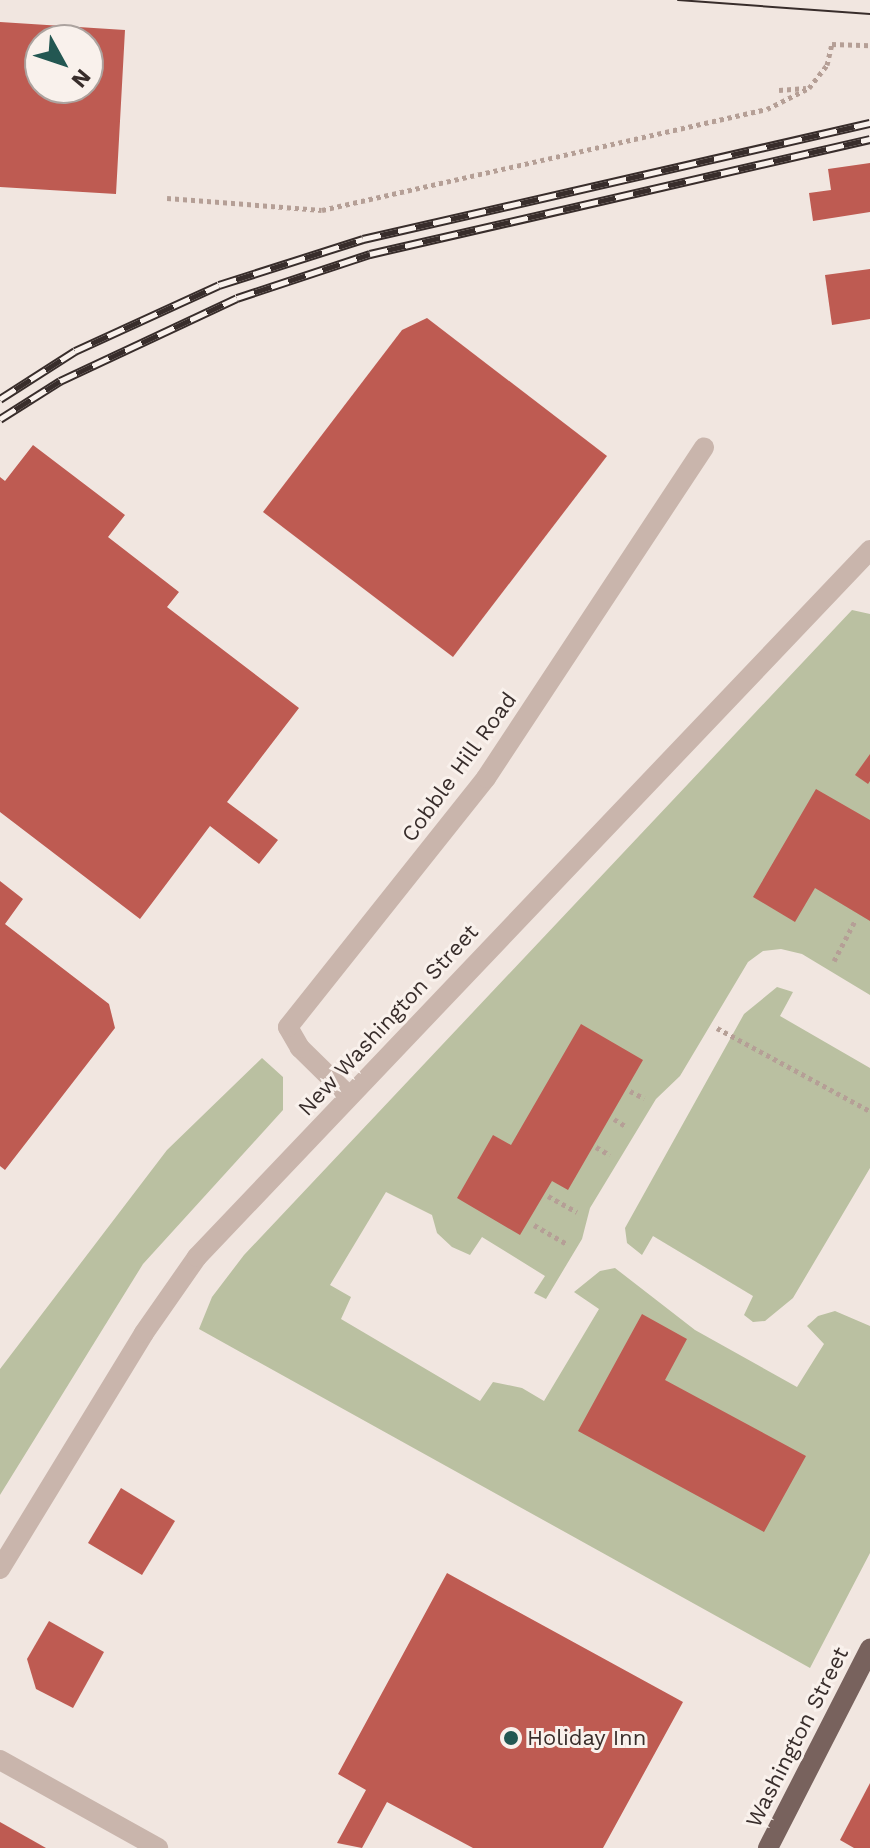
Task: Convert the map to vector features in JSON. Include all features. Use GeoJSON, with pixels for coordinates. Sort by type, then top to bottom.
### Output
{"type":"FeatureCollection","features":[{"type":"Feature","properties":{"kind":"main road","name":"Washington Street"},"geometry":{"type":"LineString","coordinates":[[770,1847],[870,1649]]}},
{"type":"Feature","properties":{"kind":"street","name":"Cobble Hill Road"},"geometry":{"type":"LineString","coordinates":[[349,1096],[300,1048],[288,1027],[486,778],[704,447]]}},
{"type":"Feature","properties":{"kind":"street","name":"New Washington Street"},"geometry":{"type":"LineString","coordinates":[[0,1569],[169,1295],[349,1096],[870,550]]}},
{"type":"Feature","properties":{"kind":"street"},"geometry":{"type":"LineString","coordinates":[[0,1760],[158,1848]]}},
{"type":"Feature","properties":{"kind":"path"},"geometry":{"type":"LineString","coordinates":[[167,198],[322,210],[767,109],[809,88],[827,65],[832,44],[870,45]]}},
{"type":"Feature","properties":{"kind":"path"},"geometry":{"type":"LineString","coordinates":[[779,90],[809,88]]}},
{"type":"Feature","properties":{"kind":"path"},"geometry":{"type":"LineString","coordinates":[[834,961],[856,919]]}},
{"type":"Feature","properties":{"kind":"path"},"geometry":{"type":"LineString","coordinates":[[717,1028],[870,1111]]}},
{"type":"Feature","properties":{"kind":"path"},"geometry":{"type":"LineString","coordinates":[[630,1091],[644,1098]]}},
{"type":"Feature","properties":{"kind":"path"},"geometry":{"type":"LineString","coordinates":[[614,1119],[627,1127]]}},
{"type":"Feature","properties":{"kind":"path"},"geometry":{"type":"LineString","coordinates":[[596,1147],[610,1155]]}},
{"type":"Feature","properties":{"kind":"path"},"geometry":{"type":"LineString","coordinates":[[548,1196],[577,1212]]}},
{"type":"Feature","properties":{"kind":"path"},"geometry":{"type":"LineString","coordinates":[[534,1225],[568,1245]]}},
{"type":"Feature","properties":{"kind":"green space"},"geometry":{"type":"Polygon","coordinates":[[[852,610],[870,614],[870,995],[802,954],[781,949],[763,951],[748,962],[680,1076],[656,1099],[590,1208],[582,1239],[546,1299],[534,1293],[545,1276],[482,1237],[470,1255],[452,1247],[437,1233],[432,1215],[386,1192],[330,1285],[351,1297],[341,1319],[480,1401],[493,1382],[522,1388],[544,1401],[599,1309],[574,1292],[600,1271],[615,1268],[695,1330],[797,1387],[824,1344],[807,1326],[818,1316],[835,1311],[870,1326],[870,1553],[810,1668],[199,1329],[212,1297],[244,1255],[852,610]]]}},
{"type":"Feature","properties":{"kind":"green space"},"geometry":{"type":"Polygon","coordinates":[[[777,987],[793,992],[780,1016],[870,1068],[870,1168],[793,1298],[765,1321],[753,1322],[744,1315],[753,1296],[653,1236],[642,1255],[627,1243],[625,1228],[744,1014],[777,987]]]}},
{"type":"Feature","properties":{"kind":"green space"},"geometry":{"type":"Polygon","coordinates":[[[262,1058],[283,1077],[283,1110],[143,1264],[0,1495],[0,1369],[167,1150],[262,1058]]]}},
{"type":"Feature","properties":{"kind":"building"},"geometry":{"type":"Polygon","coordinates":[[[0,22],[31,24],[24,24],[24,104],[104,104],[104,29],[125,30],[116,194],[0,187],[0,22]]]}},
{"type":"Feature","properties":{"kind":"building"},"geometry":{"type":"Polygon","coordinates":[[[870,163],[870,212],[813,221],[809,193],[831,190],[828,169],[870,163]]]}},
{"type":"Feature","properties":{"kind":"building"},"geometry":{"type":"Polygon","coordinates":[[[870,269],[870,319],[832,325],[825,275],[870,269]]]}},
{"type":"Feature","properties":{"kind":"building"},"geometry":{"type":"Polygon","coordinates":[[[427,318],[607,456],[453,657],[263,512],[402,330],[427,318]]]}},
{"type":"Feature","properties":{"kind":"building"},"geometry":{"type":"Polygon","coordinates":[[[33,445],[125,515],[108,537],[179,592],[167,607],[299,708],[227,802],[278,840],[259,864],[210,826],[140,919],[0,812],[0,477],[5,481],[33,445]]]}},
{"type":"Feature","properties":{"kind":"building"},"geometry":{"type":"Polygon","coordinates":[[[870,754],[870,781],[868,784],[855,775],[870,754]]]}},
{"type":"Feature","properties":{"kind":"building"},"geometry":{"type":"Polygon","coordinates":[[[816,789],[870,820],[870,921],[815,888],[795,922],[753,897],[816,789]]]}},
{"type":"Feature","properties":{"kind":"building"},"geometry":{"type":"Polygon","coordinates":[[[0,881],[23,899],[5,924],[109,1004],[115,1028],[5,1170],[0,1166],[0,881]]]}},
{"type":"Feature","properties":{"kind":"building"},"geometry":{"type":"Polygon","coordinates":[[[581,1024],[643,1060],[568,1190],[552,1181],[520,1235],[457,1198],[493,1135],[511,1145],[581,1024]]]}},
{"type":"Feature","properties":{"kind":"building"},"geometry":{"type":"Polygon","coordinates":[[[642,1314],[687,1339],[665,1380],[806,1456],[764,1532],[578,1431],[642,1314]]]}},
{"type":"Feature","properties":{"kind":"building"},"geometry":{"type":"Polygon","coordinates":[[[121,1488],[175,1521],[142,1575],[88,1543],[121,1488]]]}},
{"type":"Feature","properties":{"kind":"building","name":"Holiday Inn"},"geometry":{"type":"Polygon","coordinates":[[[447,1573],[683,1702],[603,1848],[473,1848],[387,1802],[362,1848],[337,1843],[366,1790],[338,1774],[447,1573]]]}},
{"type":"Feature","properties":{"kind":"building"},"geometry":{"type":"Polygon","coordinates":[[[49,1621],[104,1652],[73,1708],[36,1689],[27,1659],[49,1621]]]}},
{"type":"Feature","properties":{"kind":"building"},"geometry":{"type":"Polygon","coordinates":[[[870,1783],[870,1848],[854,1848],[840,1840],[870,1783]]]}},
{"type":"Feature","properties":{"kind":"building"},"geometry":{"type":"Polygon","coordinates":[[[0,1822],[46,1848],[0,1848],[0,1822]]]}},
{"type":"Feature","properties":{"kind":"tram line"},"geometry":{"type":"LineString","coordinates":[[678,0],[870,14]]}},
{"type":"Feature","properties":{"kind":"railway"},"geometry":{"type":"LineString","coordinates":[[0,399],[75,351],[219,285],[363,239],[870,123]]}},
{"type":"Feature","properties":{"kind":"railway"},"geometry":{"type":"LineString","coordinates":[[0,419],[60,381],[237,298],[370,254],[870,139]]}},
{"type":"Feature","properties":{"kind":"place","name":"Holiday Inn"},"geometry":{"type":"Point","coordinates":[511,1738]}}]}
